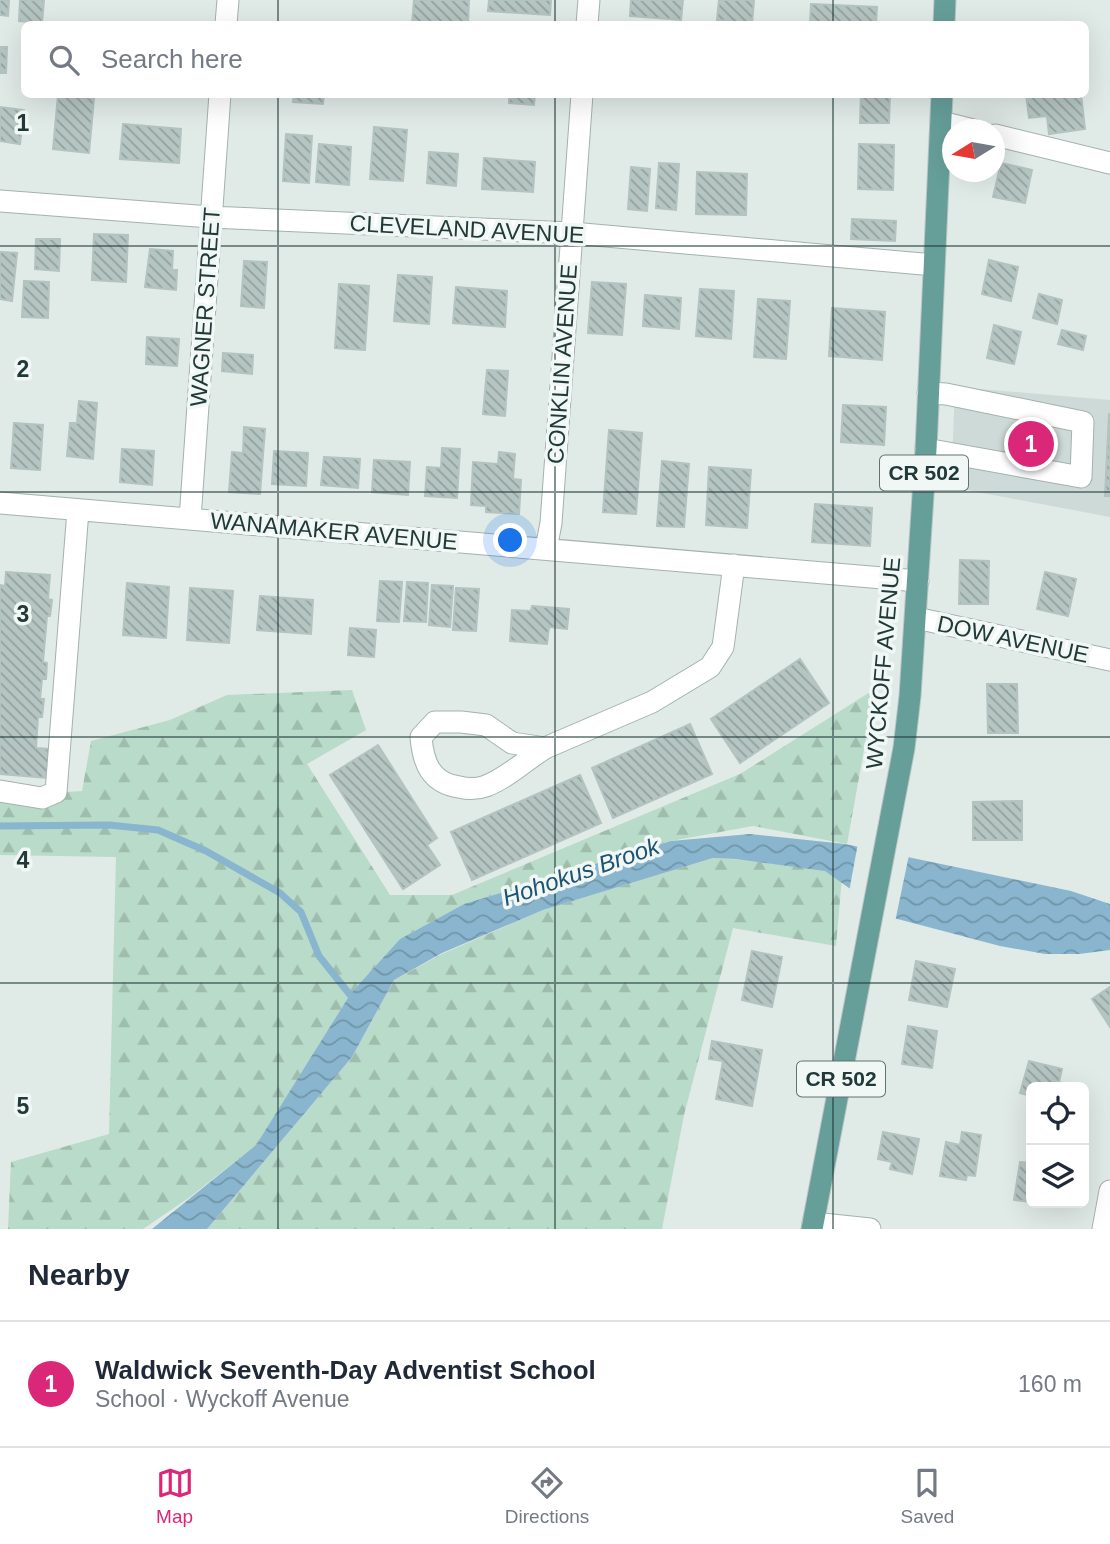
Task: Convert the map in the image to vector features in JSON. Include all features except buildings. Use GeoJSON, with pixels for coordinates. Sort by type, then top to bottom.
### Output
{"type":"FeatureCollection","features":[{"type":"Feature","properties":{"kind":"main road"},"geometry":{"type":"LineString","coordinates":[[944,21],[945,0]]}},
{"type":"Feature","properties":{"kind":"main road","name":"WYCKOFF AVENUE"},"geometry":{"type":"LineString","coordinates":[[812,1226],[904,748],[916,618],[926,449],[942,98]]}},
{"type":"Feature","properties":{"kind":"street"},"geometry":{"type":"LineString","coordinates":[[226,21],[228,0]]}},
{"type":"Feature","properties":{"kind":"street"},"geometry":{"type":"LineString","coordinates":[[587,21],[589,0]]}},
{"type":"Feature","properties":{"kind":"street","name":"WAGNER STREET"},"geometry":{"type":"LineString","coordinates":[[190,519],[220,98]]}},
{"type":"Feature","properties":{"kind":"street","name":"CONKLIN AVENUE"},"geometry":{"type":"LineString","coordinates":[[546,549],[551,523],[582,98]]}},
{"type":"Feature","properties":{"kind":"street"},"geometry":{"type":"LineString","coordinates":[[1005,137],[1110,163]]}},
{"type":"Feature","properties":{"kind":"street","name":"CLEVELAND AVENUE"},"geometry":{"type":"LineString","coordinates":[[0,201],[210,217],[572,233],[934,265]]}},
{"type":"Feature","properties":{"kind":"street"},"geometry":{"type":"LineString","coordinates":[[926,449],[1081,477],[1083,422],[928,393]]}},
{"type":"Feature","properties":{"kind":"street","name":"WANAMAKER AVENUE"},"geometry":{"type":"LineString","coordinates":[[0,503],[918,581]]}},
{"type":"Feature","properties":{"kind":"street"},"geometry":{"type":"LineString","coordinates":[[0,791],[42,798],[56,792],[78,510]]}},
{"type":"Feature","properties":{"kind":"street"},"geometry":{"type":"LineString","coordinates":[[545,748],[512,743],[486,725],[461,722],[435,722],[421,737],[422,755],[431,772],[445,785],[484,787],[545,748],[652,702],[710,667],[723,647],[734,565]]}},
{"type":"Feature","properties":{"kind":"street","name":"DOW AVENUE"},"geometry":{"type":"LineString","coordinates":[[916,618],[1110,660]]}},
{"type":"Feature","properties":{"kind":"street"},"geometry":{"type":"LineString","coordinates":[[1103,1229],[1110,1191]]}},
{"type":"Feature","properties":{"kind":"street"},"geometry":{"type":"LineString","coordinates":[[812,1226],[870,1229]]}},
{"type":"Feature","properties":{"kind":"shaded area"},"geometry":{"type":"Polygon","coordinates":[[[955,387],[1110,400],[1110,517],[951,487],[955,387]]]}},
{"type":"Feature","properties":{"kind":"green space"},"geometry":{"type":"Polygon","coordinates":[[[875,689],[847,844],[753,826],[671,841],[464,904],[400,939],[351,993],[256,1145],[190,1197],[143,1229],[8,1229],[11,1162],[109,1134],[116,857],[0,855],[0,796],[82,791],[91,741],[170,720],[227,695],[352,690],[366,730],[307,764],[390,895],[452,895],[740,774],[875,689]]]}},
{"type":"Feature","properties":{"kind":"green space"},"geometry":{"type":"Polygon","coordinates":[[[713,858],[843,865],[836,946],[733,928],[684,1115],[662,1229],[207,1229],[352,1057],[394,980],[442,954],[543,910],[713,858]]]}},
{"type":"Feature","properties":{"kind":"water","name":"Hohokus Brook"},"geometry":{"type":"Polygon","coordinates":[[[750,834],[845,844],[1071,891],[1110,904],[1110,950],[1045,954],[1000,946],[890,917],[825,871],[713,858],[543,910],[442,953],[394,980],[352,1057],[207,1229],[152,1229],[256,1145],[351,993],[400,939],[464,904],[671,841],[750,834]]]}},
{"type":"Feature","properties":{"kind":"pier"},"geometry":{"type":"Polygon","coordinates":[[[858,843],[909,855],[895,922],[888,920],[849,892],[858,843]]]}},
{"type":"Feature","properties":{"kind":"waterway"},"geometry":{"type":"LineString","coordinates":[[0,826],[109,825],[158,830],[206,851],[280,893],[301,912],[319,956],[355,1001]]}},
{"type":"Feature","properties":{"kind":"place","name":"Waldwick Seventh-Day Adventist School"},"geometry":{"type":"Point","coordinates":[1031,444]}}]}
